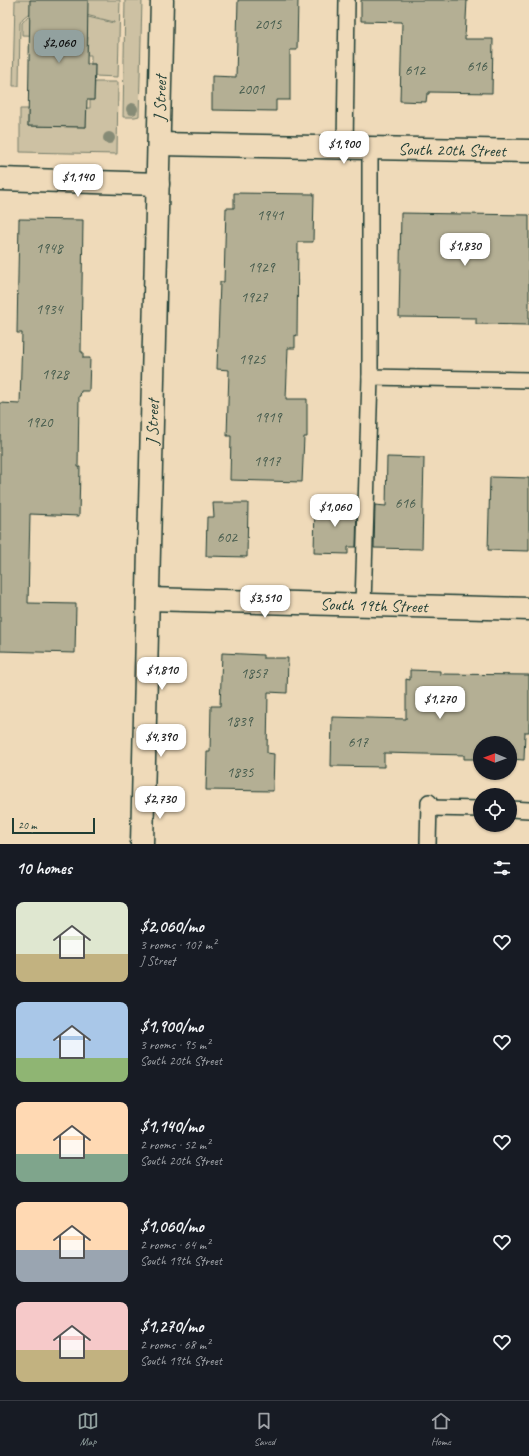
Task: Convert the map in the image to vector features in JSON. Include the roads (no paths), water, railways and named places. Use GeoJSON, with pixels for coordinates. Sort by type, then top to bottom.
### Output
{"type":"FeatureCollection","features":[{"type":"Feature","properties":{"kind":"street","name":"J Street"},"geometry":{"type":"LineString","coordinates":[[142,844],[162,0]]}},
{"type":"Feature","properties":{"kind":"street","name":"South 20th Street"},"geometry":{"type":"LineString","coordinates":[[159,144],[529,152]]}},
{"type":"Feature","properties":{"kind":"street"},"geometry":{"type":"LineString","coordinates":[[0,179],[158,184]]}},
{"type":"Feature","properties":{"kind":"street","name":"South 19th Street"},"geometry":{"type":"LineString","coordinates":[[148,599],[529,609]]}},
{"type":"Feature","properties":{"kind":"lane"},"geometry":{"type":"LineString","coordinates":[[344,148],[347,0]]}},
{"type":"Feature","properties":{"kind":"lane"},"geometry":{"type":"LineString","coordinates":[[363,604],[370,377],[370,148]]}},
{"type":"Feature","properties":{"kind":"lane"},"geometry":{"type":"LineString","coordinates":[[370,377],[529,380]]}},
{"type":"Feature","properties":{"kind":"lane"},"geometry":{"type":"LineString","coordinates":[[428,844],[429,805],[473,808]]}},
{"type":"Feature","properties":{"kind":"lane"},"geometry":{"type":"LineString","coordinates":[[517,809],[529,810]]}}]}
